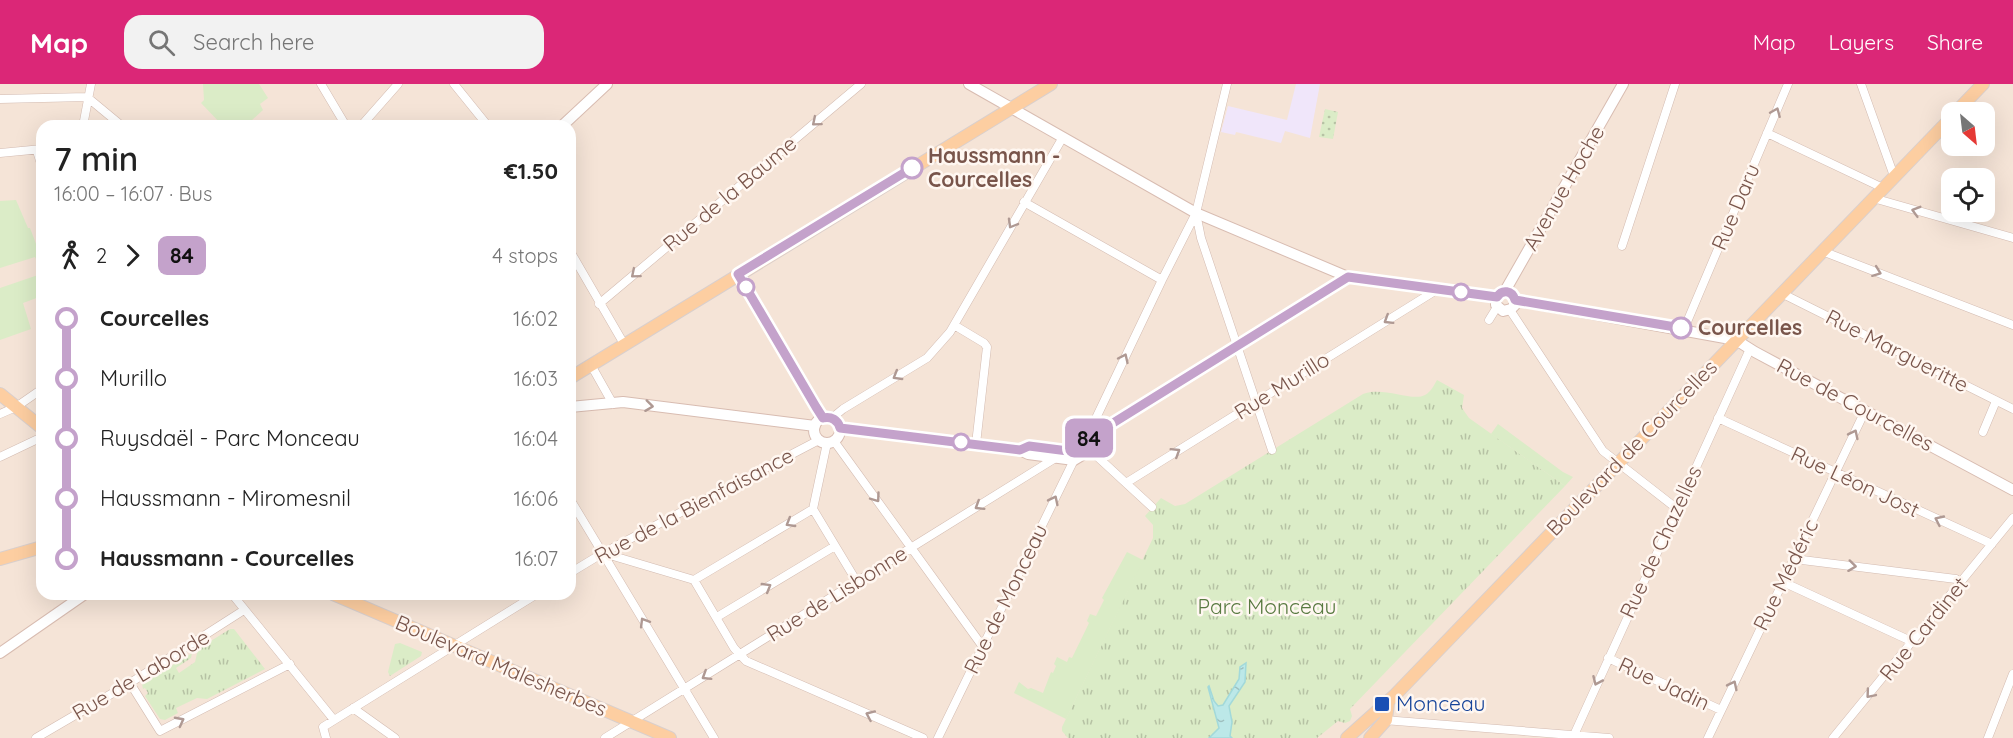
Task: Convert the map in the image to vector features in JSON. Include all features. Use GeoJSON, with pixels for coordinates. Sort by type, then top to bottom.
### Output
{"type":"FeatureCollection","features":[{"type":"Feature","properties":{"kind":"main road"},"geometry":{"type":"LineString","coordinates":[[576,374],[1050,84]]}},
{"type":"Feature","properties":{"kind":"main road"},"geometry":{"type":"LineString","coordinates":[[1966,102],[1983,84]]}},
{"type":"Feature","properties":{"kind":"main road","name":"Boulevard de Courcelles"},"geometry":{"type":"LineString","coordinates":[[1352,736],[1388,702],[1941,128]]}},
{"type":"Feature","properties":{"kind":"main road"},"geometry":{"type":"LineString","coordinates":[[0,394],[36,423]]}},
{"type":"Feature","properties":{"kind":"main road"},"geometry":{"type":"LineString","coordinates":[[0,559],[36,549]]}},
{"type":"Feature","properties":{"kind":"main road","name":"Boulevard Malesherbes"},"geometry":{"type":"LineString","coordinates":[[347,600],[670,738]]}},
{"type":"Feature","properties":{"kind":"main road"},"geometry":{"type":"LineString","coordinates":[[1370,738],[1386,720],[1388,702]]}},
{"type":"Feature","properties":{"kind":"street"},"geometry":{"type":"LineString","coordinates":[[84,120],[91,84]]}},
{"type":"Feature","properties":{"kind":"street"},"geometry":{"type":"LineString","coordinates":[[321,84],[342,120]]}},
{"type":"Feature","properties":{"kind":"street"},"geometry":{"type":"LineString","coordinates":[[368,120],[375,108],[398,84]]}},
{"type":"Feature","properties":{"kind":"street"},"geometry":{"type":"LineString","coordinates":[[454,84],[483,120]]}},
{"type":"Feature","properties":{"kind":"street"},"geometry":{"type":"LineString","coordinates":[[568,120],[607,84]]}},
{"type":"Feature","properties":{"kind":"street","name":"Rue de la Baume"},"geometry":{"type":"LineString","coordinates":[[599,304],[861,84]]}},
{"type":"Feature","properties":{"kind":"street"},"geometry":{"type":"LineString","coordinates":[[969,84],[1194,207],[1210,219],[1348,277],[1500,299]]}},
{"type":"Feature","properties":{"kind":"street"},"geometry":{"type":"LineString","coordinates":[[1088,444],[1162,280],[1187,231],[1227,84]]}},
{"type":"Feature","properties":{"kind":"street","name":"Avenue Hoche"},"geometry":{"type":"LineString","coordinates":[[1500,299],[1623,84]]}},
{"type":"Feature","properties":{"kind":"street"},"geometry":{"type":"LineString","coordinates":[[1622,246],[1675,84]]}},
{"type":"Feature","properties":{"kind":"street","name":"Rue Daru"},"geometry":{"type":"LineString","coordinates":[[1684,329],[1788,84]]}},
{"type":"Feature","properties":{"kind":"street"},"geometry":{"type":"LineString","coordinates":[[1861,84],[1894,176]]}},
{"type":"Feature","properties":{"kind":"street"},"geometry":{"type":"LineString","coordinates":[[0,99],[87,97],[115,120]]}},
{"type":"Feature","properties":{"kind":"street"},"geometry":{"type":"LineString","coordinates":[[1767,132],[1882,188]]}},
{"type":"Feature","properties":{"kind":"street"},"geometry":{"type":"LineString","coordinates":[[982,647],[911,548],[827,441],[814,433],[824,421],[927,358],[954,325],[1063,137]]}},
{"type":"Feature","properties":{"kind":"street"},"geometry":{"type":"LineString","coordinates":[[0,153],[36,150]]}},
{"type":"Feature","properties":{"kind":"street"},"geometry":{"type":"LineString","coordinates":[[1873,198],[2013,238]]}},
{"type":"Feature","properties":{"kind":"street"},"geometry":{"type":"LineString","coordinates":[[1024,202],[1162,280]]}},
{"type":"Feature","properties":{"kind":"street"},"geometry":{"type":"LineString","coordinates":[[1194,207],[1201,238],[1272,450]]}},
{"type":"Feature","properties":{"kind":"street"},"geometry":{"type":"LineString","coordinates":[[1822,251],[2013,324]]}},
{"type":"Feature","properties":{"kind":"street"},"geometry":{"type":"LineString","coordinates":[[576,261],[624,344]]}},
{"type":"Feature","properties":{"kind":"street"},"geometry":{"type":"LineString","coordinates":[[738,274],[824,421]]}},
{"type":"Feature","properties":{"kind":"street"},"geometry":{"type":"LineString","coordinates":[[840,428],[1020,450],[1028,454],[1057,458],[1071,455],[1115,422],[1348,277]]}},
{"type":"Feature","properties":{"kind":"street","name":"Rue Murillo"},"geometry":{"type":"LineString","coordinates":[[1126,483],[1438,289]]}},
{"type":"Feature","properties":{"kind":"street"},"geometry":{"type":"LineString","coordinates":[[1489,320],[1500,299],[1511,293],[1513,305],[1603,451],[1676,508]]}},
{"type":"Feature","properties":{"kind":"street","name":"Rue Margueritte"},"geometry":{"type":"LineString","coordinates":[[1781,293],[2013,410]]}},
{"type":"Feature","properties":{"kind":"street","name":"Rue de Courcelles"},"geometry":{"type":"LineString","coordinates":[[1500,299],[1503,311],[1513,305],[1684,329],[1736,340],[2013,490]]}},
{"type":"Feature","properties":{"kind":"street"},"geometry":{"type":"LineString","coordinates":[[954,325],[987,347],[976,444]]}},
{"type":"Feature","properties":{"kind":"street","name":"Rue de Chazelles"},"geometry":{"type":"LineString","coordinates":[[1574,735],[1750,349]]}},
{"type":"Feature","properties":{"kind":"street"},"geometry":{"type":"LineString","coordinates":[[591,365],[613,404]]}},
{"type":"Feature","properties":{"kind":"street"},"geometry":{"type":"LineString","coordinates":[[0,414],[16,407],[36,393]]}},
{"type":"Feature","properties":{"kind":"street"},"geometry":{"type":"LineString","coordinates":[[1983,432],[1996,401]]}},
{"type":"Feature","properties":{"kind":"street"},"geometry":{"type":"LineString","coordinates":[[576,407],[624,402],[838,422],[839,435],[827,441]]}},
{"type":"Feature","properties":{"kind":"street","name":"Rue Médéric"},"geometry":{"type":"LineString","coordinates":[[1708,738],[1865,411]]}},
{"type":"Feature","properties":{"kind":"street","name":"Rue Léon Jost"},"geometry":{"type":"LineString","coordinates":[[1718,418],[1992,544]]}},
{"type":"Feature","properties":{"kind":"street"},"geometry":{"type":"LineString","coordinates":[[0,457],[36,440]]}},
{"type":"Feature","properties":{"kind":"street"},"geometry":{"type":"LineString","coordinates":[[827,441],[813,509],[857,582]]}},
{"type":"Feature","properties":{"kind":"street","name":"Rue de la Bienfaisance"},"geometry":{"type":"LineString","coordinates":[[576,569],[603,553],[827,441]]}},
{"type":"Feature","properties":{"kind":"street"},"geometry":{"type":"LineString","coordinates":[[1088,444],[1152,507]]}},
{"type":"Feature","properties":{"kind":"street"},"geometry":{"type":"LineString","coordinates":[[1020,450],[1029,446],[1071,455]]}},
{"type":"Feature","properties":{"kind":"street","name":"Rue de Monceau"},"geometry":{"type":"LineString","coordinates":[[938,738],[1071,455]]}},
{"type":"Feature","properties":{"kind":"street","name":"Rue de Lisbonne"},"geometry":{"type":"LineString","coordinates":[[605,738],[1057,458]]}},
{"type":"Feature","properties":{"kind":"street"},"geometry":{"type":"LineString","coordinates":[[576,509],[714,738]]}},
{"type":"Feature","properties":{"kind":"street"},"geometry":{"type":"LineString","coordinates":[[694,580],[813,509]]}},
{"type":"Feature","properties":{"kind":"street","name":"Rue Cardinet"},"geometry":{"type":"LineString","coordinates":[[1833,738],[2013,518]]}},
{"type":"Feature","properties":{"kind":"street"},"geometry":{"type":"LineString","coordinates":[[717,617],[835,546]]}},
{"type":"Feature","properties":{"kind":"street"},"geometry":{"type":"LineString","coordinates":[[603,553],[694,580],[740,655],[746,661],[923,738]]}},
{"type":"Feature","properties":{"kind":"street"},"geometry":{"type":"LineString","coordinates":[[1794,559],[1956,579],[1961,583]]}},
{"type":"Feature","properties":{"kind":"street"},"geometry":{"type":"LineString","coordinates":[[1783,582],[1913,642]]}},
{"type":"Feature","properties":{"kind":"street"},"geometry":{"type":"LineString","coordinates":[[0,653],[76,600]]}},
{"type":"Feature","properties":{"kind":"street"},"geometry":{"type":"LineString","coordinates":[[236,600],[334,720]]}},
{"type":"Feature","properties":{"kind":"street"},"geometry":{"type":"LineString","coordinates":[[326,738],[323,727],[527,600]]}},
{"type":"Feature","properties":{"kind":"street","name":"Rue de Laborde"},"geometry":{"type":"LineString","coordinates":[[36,738],[130,683],[244,610]]}},
{"type":"Feature","properties":{"kind":"street","name":"Rue Jadin"},"geometry":{"type":"LineString","coordinates":[[1608,658],[1721,710]]}},
{"type":"Feature","properties":{"kind":"street"},"geometry":{"type":"LineString","coordinates":[[130,683],[160,734],[290,664]]}},
{"type":"Feature","properties":{"kind":"street"},"geometry":{"type":"LineString","coordinates":[[1988,738],[2013,674]]}},
{"type":"Feature","properties":{"kind":"street"},"geometry":{"type":"LineString","coordinates":[[353,708],[395,738]]}},
{"type":"Feature","properties":{"kind":"street"},"geometry":{"type":"LineString","coordinates":[[1369,719],[1609,738]]}},
{"type":"Feature","properties":{"kind":"shaded area"},"geometry":{"type":"Polygon","coordinates":[[[0,84],[2013,84],[2013,738],[0,738],[0,84]]]}},
{"type":"Feature","properties":{"kind":"shaded area"},"geometry":{"type":"Polygon","coordinates":[[[1296,84],[1320,84],[1310,138],[1285,131],[1281,143],[1236,132],[1235,135],[1221,132],[1228,106],[1287,120],[1296,84]]]}},
{"type":"Feature","properties":{"kind":"green space"},"geometry":{"type":"Polygon","coordinates":[[[203,84],[259,84],[268,98],[260,104],[263,110],[252,120],[217,120],[201,103],[204,100],[203,84]]]}},
{"type":"Feature","properties":{"kind":"green space"},"geometry":{"type":"Polygon","coordinates":[[[1325,109],[1338,112],[1333,139],[1319,137],[1325,109]]]}},
{"type":"Feature","properties":{"kind":"green space"},"geometry":{"type":"Polygon","coordinates":[[[16,200],[36,244],[36,259],[35,257],[0,268],[0,201],[16,200]]]}},
{"type":"Feature","properties":{"kind":"green space"},"geometry":{"type":"Polygon","coordinates":[[[36,276],[36,298],[23,303],[31,329],[0,340],[0,288],[36,276]]]}},
{"type":"Feature","properties":{"kind":"green space","name":"Parc Monceau"},"geometry":{"type":"Polygon","coordinates":[[[1437,380],[1464,395],[1462,408],[1469,418],[1565,486],[1350,709],[1352,716],[1350,721],[1345,723],[1338,721],[1317,738],[1068,738],[1062,731],[1062,727],[1153,538],[1153,525],[1145,516],[1161,498],[1175,506],[1185,504],[1363,394],[1379,392],[1419,397],[1429,392],[1437,380]]]}},
{"type":"Feature","properties":{"kind":"green space"},"geometry":{"type":"Polygon","coordinates":[[[1498,424],[1573,477],[1565,486],[1491,434],[1498,424]]]}},
{"type":"Feature","properties":{"kind":"green space"},"geometry":{"type":"Polygon","coordinates":[[[1127,552],[1143,560],[1066,719],[1014,693],[1019,682],[1028,689],[1043,693],[1051,672],[1053,673],[1056,666],[1054,664],[1057,657],[1067,662],[1069,657],[1072,658],[1089,623],[1087,621],[1090,614],[1096,616],[1104,600],[1102,598],[1127,552]]]}},
{"type":"Feature","properties":{"kind":"green space"},"geometry":{"type":"Polygon","coordinates":[[[230,629],[234,629],[265,669],[207,699],[197,698],[176,708],[178,713],[165,720],[160,719],[145,696],[148,693],[145,688],[143,689],[142,684],[192,653],[191,658],[176,668],[179,673],[195,662],[198,649],[230,629]]]}},
{"type":"Feature","properties":{"kind":"green space"},"geometry":{"type":"Polygon","coordinates":[[[400,643],[422,652],[421,656],[390,676],[388,672],[395,644],[400,643]]]}},
{"type":"Feature","properties":{"kind":"water"},"geometry":{"type":"Polygon","coordinates":[[[1246,663],[1245,682],[1229,706],[1232,722],[1230,736],[1232,738],[1209,738],[1219,728],[1208,687],[1218,706],[1223,705],[1239,679],[1240,667],[1246,663]]]}},
{"type":"Feature","properties":{"kind":"bus line","name":"84"},"geometry":{"type":"LineString","coordinates":[[912,168],[738,274],[823,418],[832,418],[838,422],[840,428],[1020,450],[1029,446],[1068,451],[1348,277],[1497,297],[1502,292],[1508,292],[1515,300],[1681,328]]}},
{"type":"Feature","properties":{"kind":"place","name":"Haussmann - Courcelles"},"geometry":{"type":"Point","coordinates":[912,168]}},
{"type":"Feature","properties":{"kind":"place","name":"Courcelles"},"geometry":{"type":"Point","coordinates":[1681,328]}},
{"type":"Feature","properties":{"kind":"place","name":"Monceau"},"geometry":{"type":"Point","coordinates":[1382,704]}}]}
